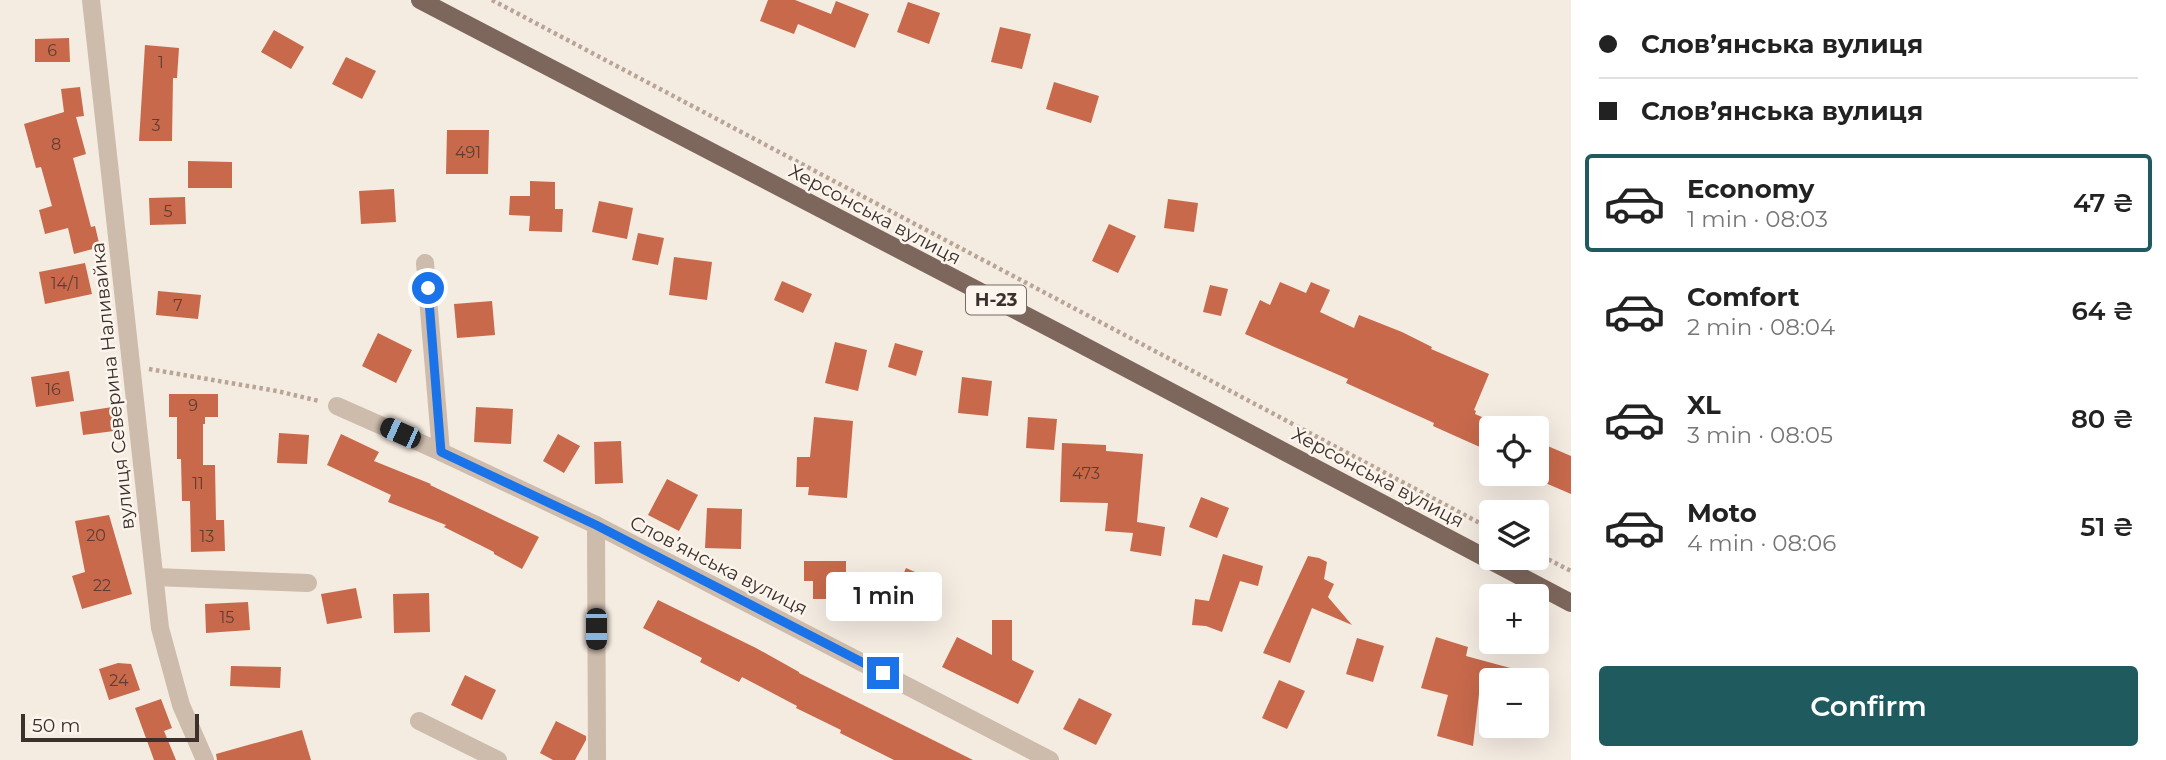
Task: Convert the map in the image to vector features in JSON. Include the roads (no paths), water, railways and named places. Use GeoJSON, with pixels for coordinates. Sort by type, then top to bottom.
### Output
{"type":"FeatureCollection","features":[{"type":"Feature","properties":{"kind":"main road","name":"Херсонська вулиця"},"geometry":{"type":"LineString","coordinates":[[420,0],[1571,603]]}},
{"type":"Feature","properties":{"kind":"street","name":"вулиця Северина Наливайка"},"geometry":{"type":"LineString","coordinates":[[91,0],[160,628],[181,705],[205,760]]}},
{"type":"Feature","properties":{"kind":"street"},"geometry":{"type":"LineString","coordinates":[[425,264],[441,452]]}},
{"type":"Feature","properties":{"kind":"street","name":"Словʼянська вулиця"},"geometry":{"type":"LineString","coordinates":[[337,406],[596,525],[1050,760]]}},
{"type":"Feature","properties":{"kind":"street"},"geometry":{"type":"LineString","coordinates":[[596,525],[597,760]]}},
{"type":"Feature","properties":{"kind":"street"},"geometry":{"type":"LineString","coordinates":[[155,577],[308,583]]}},
{"type":"Feature","properties":{"kind":"street"},"geometry":{"type":"LineString","coordinates":[[419,722],[498,760]]}}]}
